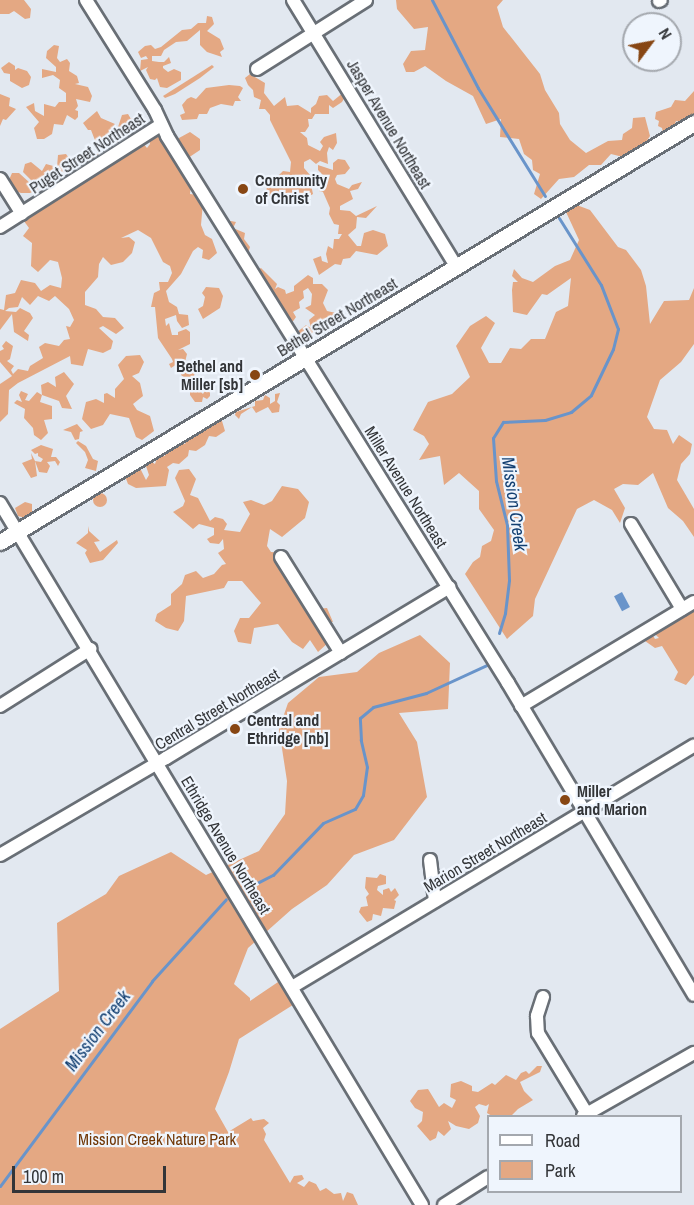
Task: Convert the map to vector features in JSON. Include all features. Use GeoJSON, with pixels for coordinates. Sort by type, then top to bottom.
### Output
{"type":"FeatureCollection","features":[{"type":"Feature","properties":{"kind":"street","name":"Miller Avenue Northeast"},"geometry":{"type":"LineString","coordinates":[[86,0],[161,125],[449,587],[694,995]]}},
{"type":"Feature","properties":{"kind":"street","name":"Jasper Avenue Northeast"},"geometry":{"type":"LineString","coordinates":[[293,0],[456,266]]}},
{"type":"Feature","properties":{"kind":"street"},"geometry":{"type":"LineString","coordinates":[[257,69],[366,0]]}},
{"type":"Feature","properties":{"kind":"street","name":"Bethel Street Northeast"},"geometry":{"type":"LineString","coordinates":[[0,543],[694,123]]}},
{"type":"Feature","properties":{"kind":"street","name":"Puget Street Northeast"},"geometry":{"type":"LineString","coordinates":[[0,227],[161,125]]}},
{"type":"Feature","properties":{"kind":"street"},"geometry":{"type":"LineString","coordinates":[[0,179],[22,214]]}},
{"type":"Feature","properties":{"kind":"street","name":"Ethridge Avenue Northeast"},"geometry":{"type":"LineString","coordinates":[[0,503],[159,763],[422,1205]]}},
{"type":"Feature","properties":{"kind":"street"},"geometry":{"type":"LineString","coordinates":[[631,524],[682,609]]}},
{"type":"Feature","properties":{"kind":"street"},"geometry":{"type":"LineString","coordinates":[[281,557],[341,653]]}},
{"type":"Feature","properties":{"kind":"street","name":"Central Street Northeast"},"geometry":{"type":"LineString","coordinates":[[0,855],[159,763],[449,587]]}},
{"type":"Feature","properties":{"kind":"street"},"geometry":{"type":"LineString","coordinates":[[521,706],[694,602]]}},
{"type":"Feature","properties":{"kind":"street"},"geometry":{"type":"LineString","coordinates":[[0,706],[90,649]]}},
{"type":"Feature","properties":{"kind":"street","name":"Marion Street Northeast"},"geometry":{"type":"LineString","coordinates":[[292,987],[694,745]]}},
{"type":"Feature","properties":{"kind":"street"},"geometry":{"type":"LineString","coordinates":[[430,860],[435,901]]}},
{"type":"Feature","properties":{"kind":"street"},"geometry":{"type":"LineString","coordinates":[[543,997],[537,1016],[538,1033],[585,1115],[694,1053]]}},
{"type":"Feature","properties":{"kind":"street"},"geometry":{"type":"LineString","coordinates":[[444,1205],[487,1178]]}},
{"type":"Feature","properties":{"kind":"green space"},"geometry":{"type":"Polygon","coordinates":[[[0,0],[24,0],[31,9],[30,18],[25,19],[14,11],[9,14],[0,14],[0,0]]]}},
{"type":"Feature","properties":{"kind":"green space"},"geometry":{"type":"Polygon","coordinates":[[[396,0],[503,0],[497,7],[503,27],[540,74],[545,90],[559,113],[560,124],[570,140],[586,153],[608,141],[622,140],[623,134],[632,128],[633,118],[645,117],[650,136],[642,148],[627,158],[611,154],[601,165],[589,165],[574,177],[559,179],[541,199],[534,194],[540,174],[533,170],[532,160],[524,154],[519,139],[500,137],[501,119],[486,124],[473,96],[425,66],[414,72],[406,72],[403,64],[411,51],[425,50],[428,27],[414,29],[397,9],[396,0]]]}},
{"type":"Feature","properties":{"kind":"green space"},"geometry":{"type":"Polygon","coordinates":[[[207,16],[212,17],[214,24],[207,31],[220,39],[224,49],[220,52],[222,57],[207,52],[200,45],[200,30],[187,41],[176,42],[164,50],[161,56],[152,56],[152,61],[159,62],[164,62],[169,57],[171,63],[163,68],[168,72],[174,69],[181,72],[181,80],[167,88],[160,87],[157,78],[150,79],[146,70],[148,67],[140,71],[141,60],[148,59],[146,56],[141,58],[138,52],[145,46],[151,45],[155,49],[161,47],[182,30],[191,29],[198,23],[206,23],[207,16]]]}},
{"type":"Feature","properties":{"kind":"green space"},"geometry":{"type":"Polygon","coordinates":[[[54,45],[59,46],[57,58],[60,62],[67,59],[70,63],[69,71],[77,76],[79,83],[75,84],[88,87],[92,96],[90,102],[76,99],[78,106],[75,110],[78,111],[78,117],[75,120],[67,115],[63,125],[54,124],[52,134],[44,139],[37,139],[34,128],[39,122],[26,107],[34,103],[35,111],[44,116],[44,104],[55,107],[59,102],[66,102],[66,93],[59,88],[60,80],[53,75],[42,78],[42,69],[56,72],[56,67],[46,58],[47,51],[54,45]]]}},
{"type":"Feature","properties":{"kind":"green space"},"geometry":{"type":"Polygon","coordinates":[[[9,62],[15,66],[15,70],[18,68],[27,71],[31,77],[29,85],[22,88],[10,81],[10,74],[4,73],[1,68],[9,62]]]}},
{"type":"Feature","properties":{"kind":"green space"},"geometry":{"type":"Polygon","coordinates":[[[212,65],[214,67],[200,78],[175,94],[165,98],[163,96],[212,65]]]}},
{"type":"Feature","properties":{"kind":"green space"},"geometry":{"type":"Polygon","coordinates":[[[250,74],[265,83],[264,93],[274,106],[285,97],[287,106],[298,105],[311,113],[311,108],[316,104],[319,96],[327,95],[333,101],[344,92],[346,95],[342,102],[333,108],[329,105],[329,114],[315,114],[312,119],[308,119],[309,126],[305,132],[300,132],[307,138],[308,145],[320,151],[323,146],[320,142],[324,137],[336,133],[337,143],[333,150],[329,147],[327,153],[328,164],[320,161],[316,164],[310,159],[304,162],[304,168],[310,175],[310,181],[304,183],[311,185],[313,194],[308,197],[300,194],[298,189],[292,199],[275,201],[266,193],[268,180],[277,177],[283,171],[290,172],[291,162],[270,120],[270,115],[265,109],[259,109],[261,100],[254,97],[253,90],[245,78],[250,74]]]}},
{"type":"Feature","properties":{"kind":"green space"},"geometry":{"type":"Polygon","coordinates":[[[229,85],[243,88],[238,97],[241,101],[235,101],[233,106],[221,104],[210,108],[207,114],[199,114],[197,119],[182,120],[180,115],[185,113],[182,105],[187,99],[191,97],[196,99],[206,88],[229,85]]]}},
{"type":"Feature","properties":{"kind":"green space"},"geometry":{"type":"Polygon","coordinates":[[[694,91],[694,115],[681,122],[676,121],[673,129],[666,134],[663,133],[662,128],[658,126],[659,121],[655,119],[656,112],[671,107],[675,100],[685,101],[694,91]]]}},
{"type":"Feature","properties":{"kind":"green space"},"geometry":{"type":"Polygon","coordinates":[[[0,94],[10,98],[9,106],[16,109],[6,120],[3,119],[0,126],[0,94]]]}},
{"type":"Feature","properties":{"kind":"green space"},"geometry":{"type":"Polygon","coordinates":[[[97,111],[101,118],[115,124],[112,128],[118,127],[122,115],[128,114],[131,119],[138,117],[140,122],[121,135],[117,144],[112,143],[105,148],[96,143],[91,130],[88,130],[83,123],[97,111]]]}},
{"type":"Feature","properties":{"kind":"green space"},"geometry":{"type":"Polygon","coordinates":[[[148,130],[157,131],[179,145],[179,138],[190,132],[200,139],[200,150],[179,164],[179,167],[184,170],[185,180],[191,182],[190,194],[198,195],[203,202],[201,225],[205,235],[212,239],[217,253],[209,260],[202,258],[203,250],[198,247],[193,251],[181,274],[166,291],[169,302],[177,307],[179,314],[188,315],[189,325],[182,328],[176,315],[165,319],[166,326],[169,323],[172,335],[178,335],[178,332],[186,329],[190,332],[190,344],[178,350],[183,349],[187,354],[185,362],[188,368],[197,370],[194,375],[203,388],[200,391],[203,394],[205,390],[210,392],[210,396],[207,399],[203,397],[202,402],[195,402],[190,395],[190,389],[196,389],[197,386],[181,375],[182,368],[177,364],[171,368],[169,364],[173,362],[158,338],[155,307],[151,307],[154,293],[160,290],[159,282],[168,282],[172,273],[170,266],[163,262],[151,238],[138,230],[121,238],[129,237],[135,242],[132,253],[123,262],[111,265],[103,257],[99,264],[98,277],[85,292],[85,305],[96,309],[103,317],[115,318],[124,328],[116,334],[103,326],[99,328],[113,341],[111,349],[103,353],[88,349],[83,366],[71,364],[70,356],[18,383],[9,390],[8,414],[0,422],[0,384],[12,376],[0,362],[0,351],[4,349],[2,346],[6,341],[13,346],[10,359],[7,361],[14,366],[11,370],[13,374],[18,369],[28,371],[30,366],[43,358],[39,347],[45,343],[59,346],[64,340],[70,339],[66,326],[70,327],[74,320],[69,309],[55,296],[49,301],[38,296],[30,305],[22,297],[18,307],[5,311],[16,312],[20,308],[30,313],[33,318],[24,331],[29,335],[28,341],[14,332],[12,314],[0,330],[0,309],[4,310],[6,295],[15,293],[21,280],[35,283],[41,291],[50,285],[61,288],[62,278],[58,262],[50,260],[38,272],[31,266],[32,243],[23,236],[29,228],[18,213],[42,204],[40,192],[52,192],[58,181],[71,189],[68,173],[82,167],[94,154],[104,153],[127,141],[129,136],[137,136],[147,148],[150,144],[148,130]]]}},
{"type":"Feature","properties":{"kind":"green space"},"geometry":{"type":"Polygon","coordinates":[[[66,154],[71,161],[64,166],[70,167],[65,173],[58,170],[58,178],[49,178],[41,183],[37,190],[30,193],[12,190],[9,180],[12,173],[19,173],[30,183],[33,182],[23,172],[25,164],[31,162],[42,171],[46,164],[57,167],[58,155],[66,154]]]}},
{"type":"Feature","properties":{"kind":"green space"},"geometry":{"type":"Polygon","coordinates":[[[338,159],[345,160],[350,168],[345,174],[337,175],[335,179],[337,184],[349,189],[352,185],[362,182],[358,189],[350,191],[353,199],[340,206],[340,210],[350,211],[356,216],[377,206],[366,218],[357,217],[356,228],[348,235],[357,246],[361,246],[364,233],[373,230],[385,234],[388,246],[377,255],[356,251],[350,258],[343,259],[341,265],[335,264],[319,275],[313,259],[321,256],[322,261],[328,263],[326,254],[328,246],[333,249],[334,239],[339,239],[342,234],[338,234],[339,225],[334,224],[323,192],[319,191],[323,182],[316,179],[316,174],[320,177],[323,175],[318,170],[318,165],[333,170],[333,163],[338,159]]]}},
{"type":"Feature","properties":{"kind":"green space"},"geometry":{"type":"Polygon","coordinates":[[[574,204],[590,210],[618,247],[626,250],[641,270],[646,286],[650,324],[664,301],[689,300],[694,288],[694,344],[681,362],[660,380],[647,417],[654,429],[667,430],[673,444],[679,435],[692,444],[690,454],[681,464],[677,480],[694,509],[694,537],[683,521],[668,508],[653,473],[638,485],[623,484],[614,489],[625,508],[620,523],[612,510],[594,500],[577,509],[535,599],[533,616],[507,639],[465,574],[473,562],[480,557],[482,546],[491,541],[494,530],[479,509],[479,491],[459,473],[444,485],[440,456],[419,460],[429,444],[424,436],[413,430],[428,402],[452,394],[470,377],[456,346],[470,326],[486,316],[495,323],[481,348],[489,363],[501,363],[510,348],[521,349],[531,339],[545,339],[556,312],[568,306],[571,278],[547,295],[542,294],[527,315],[513,312],[513,282],[518,282],[512,276],[514,269],[522,278],[533,282],[555,266],[570,260],[579,240],[566,212],[574,204]]]}},
{"type":"Feature","properties":{"kind":"green space"},"geometry":{"type":"Polygon","coordinates":[[[227,222],[236,222],[233,228],[245,233],[244,239],[250,247],[247,256],[227,222]]]}},
{"type":"Feature","properties":{"kind":"green space"},"geometry":{"type":"Polygon","coordinates":[[[261,268],[277,284],[275,289],[278,287],[285,290],[286,294],[294,291],[294,286],[308,275],[313,278],[313,284],[322,284],[328,290],[323,303],[327,311],[336,313],[334,322],[312,333],[311,340],[303,346],[296,333],[306,325],[311,328],[309,320],[315,315],[305,308],[311,305],[312,294],[308,288],[303,291],[304,298],[299,302],[300,308],[293,312],[296,317],[291,324],[280,320],[280,312],[266,306],[261,295],[260,286],[264,279],[257,275],[257,270],[261,268]]]}},
{"type":"Feature","properties":{"kind":"green space"},"geometry":{"type":"Polygon","coordinates":[[[206,287],[219,288],[223,296],[220,308],[203,319],[198,309],[203,306],[205,297],[202,293],[206,287]]]}},
{"type":"Feature","properties":{"kind":"green space"},"geometry":{"type":"Polygon","coordinates":[[[140,355],[144,362],[139,373],[132,376],[140,383],[143,396],[133,404],[137,410],[150,416],[154,431],[142,440],[136,437],[129,418],[110,414],[103,425],[91,429],[82,419],[86,402],[96,399],[104,403],[104,394],[107,393],[115,398],[115,389],[124,379],[118,365],[126,356],[140,355]]]}},
{"type":"Feature","properties":{"kind":"green space"},"geometry":{"type":"Polygon","coordinates":[[[64,372],[74,384],[66,396],[72,409],[62,408],[59,401],[42,395],[41,385],[48,382],[56,387],[55,377],[64,372]]]}},
{"type":"Feature","properties":{"kind":"green space"},"geometry":{"type":"Polygon","coordinates":[[[21,391],[28,394],[25,400],[29,401],[37,392],[42,395],[40,402],[52,406],[52,419],[44,420],[48,433],[41,440],[34,435],[33,428],[24,418],[25,409],[14,403],[17,400],[22,402],[19,395],[21,391]]]}},
{"type":"Feature","properties":{"kind":"green space"},"geometry":{"type":"Polygon","coordinates":[[[280,393],[277,402],[280,405],[279,412],[272,413],[268,407],[256,413],[252,407],[241,414],[239,419],[235,415],[236,412],[255,406],[255,401],[263,400],[265,395],[270,398],[270,404],[275,401],[275,394],[280,393]]]}},
{"type":"Feature","properties":{"kind":"green space"},"geometry":{"type":"Polygon","coordinates":[[[210,416],[222,421],[225,431],[216,437],[209,436],[205,445],[196,451],[189,450],[188,456],[179,464],[173,463],[167,467],[169,470],[166,486],[136,488],[128,484],[125,476],[134,469],[141,470],[146,480],[149,475],[145,463],[149,460],[155,464],[158,455],[165,456],[166,446],[175,439],[185,444],[192,429],[207,426],[210,416]]]}},
{"type":"Feature","properties":{"kind":"green space"},"geometry":{"type":"Polygon","coordinates":[[[77,424],[83,431],[80,432],[79,439],[75,440],[71,432],[63,430],[77,424]]]}},
{"type":"Feature","properties":{"kind":"green space"},"geometry":{"type":"Polygon","coordinates":[[[78,441],[86,446],[93,459],[98,461],[96,471],[85,468],[88,460],[85,452],[76,443],[78,441]]]}},
{"type":"Feature","properties":{"kind":"green space"},"geometry":{"type":"Polygon","coordinates":[[[41,445],[53,449],[51,457],[56,457],[60,462],[58,466],[55,461],[47,462],[50,466],[47,473],[39,472],[35,461],[41,462],[43,459],[31,450],[41,445]]]}},
{"type":"Feature","properties":{"kind":"green space"},"geometry":{"type":"Polygon","coordinates":[[[31,453],[35,461],[37,476],[31,478],[22,463],[32,459],[31,453]]]}},
{"type":"Feature","properties":{"kind":"green space"},"geometry":{"type":"Polygon","coordinates":[[[189,469],[196,479],[190,495],[198,498],[210,521],[215,517],[223,519],[227,524],[224,530],[240,532],[250,514],[243,502],[251,500],[264,505],[272,501],[282,486],[298,489],[309,502],[305,518],[282,537],[270,529],[267,546],[271,552],[286,553],[292,558],[289,585],[297,590],[306,610],[327,608],[333,622],[314,619],[330,641],[318,652],[310,640],[303,649],[292,642],[278,624],[254,628],[251,644],[238,642],[234,631],[240,618],[249,618],[261,603],[242,581],[228,581],[224,588],[186,596],[184,621],[178,631],[166,628],[155,621],[157,614],[171,605],[171,594],[182,584],[185,575],[196,571],[203,578],[214,574],[226,564],[218,553],[224,549],[223,539],[219,544],[210,543],[207,539],[214,535],[214,528],[199,524],[193,529],[173,512],[183,506],[185,501],[175,478],[179,470],[189,469]]]}},
{"type":"Feature","properties":{"kind":"green space"},"geometry":{"type":"Polygon","coordinates":[[[100,493],[105,495],[107,500],[105,505],[100,507],[95,505],[93,500],[95,495],[100,493]]]}},
{"type":"Feature","properties":{"kind":"green space"},"geometry":{"type":"Polygon","coordinates":[[[25,502],[32,504],[32,515],[25,518],[18,516],[15,508],[25,502]]]}},
{"type":"Feature","properties":{"kind":"green space"},"geometry":{"type":"Polygon","coordinates":[[[88,526],[89,531],[100,541],[94,542],[100,552],[117,540],[118,543],[103,560],[90,563],[85,553],[87,550],[76,543],[88,533],[88,526]]]}},
{"type":"Feature","properties":{"kind":"green space"},"geometry":{"type":"Polygon","coordinates":[[[694,609],[694,675],[686,685],[674,680],[678,672],[662,646],[655,648],[645,641],[647,634],[652,634],[655,639],[659,638],[654,633],[694,609]]]}},
{"type":"Feature","properties":{"kind":"green space","name":"Mission Creek Nature Park"},"geometry":{"type":"Polygon","coordinates":[[[420,635],[450,663],[448,709],[399,713],[417,742],[427,797],[394,840],[354,855],[327,885],[292,909],[248,948],[234,984],[250,998],[250,1001],[281,980],[296,1003],[239,1039],[215,1109],[228,1132],[251,1118],[253,1121],[264,1119],[269,1123],[263,1128],[266,1134],[264,1140],[290,1183],[294,1176],[302,1175],[304,1179],[297,1183],[304,1187],[309,1181],[316,1184],[320,1191],[326,1188],[334,1194],[341,1193],[343,1201],[347,1192],[353,1194],[358,1205],[0,1205],[0,1029],[59,991],[57,923],[106,894],[119,876],[171,852],[206,875],[259,851],[285,814],[287,781],[279,729],[288,703],[319,677],[357,672],[379,653],[420,635]]]}},
{"type":"Feature","properties":{"kind":"green space"},"geometry":{"type":"Polygon","coordinates":[[[380,874],[386,876],[386,884],[378,886],[377,890],[383,895],[383,890],[389,888],[391,892],[395,888],[399,895],[394,900],[396,901],[394,909],[383,908],[381,916],[373,914],[372,920],[367,922],[359,912],[361,907],[368,906],[366,897],[369,894],[365,888],[366,877],[377,878],[380,874]]]}},
{"type":"Feature","properties":{"kind":"green space"},"geometry":{"type":"Polygon","coordinates":[[[537,1066],[542,1066],[540,1072],[520,1082],[524,1091],[533,1100],[512,1115],[490,1115],[487,1113],[489,1104],[486,1106],[479,1104],[475,1107],[480,1116],[478,1123],[469,1129],[456,1126],[448,1121],[451,1129],[444,1136],[438,1131],[436,1138],[430,1141],[417,1126],[422,1121],[423,1112],[415,1108],[410,1101],[418,1090],[428,1089],[439,1107],[444,1103],[452,1108],[456,1100],[450,1097],[451,1084],[461,1081],[472,1086],[472,1091],[478,1092],[492,1083],[495,1085],[506,1075],[516,1080],[521,1073],[526,1071],[529,1074],[537,1066]]]}},
{"type":"Feature","properties":{"kind":"water"},"geometry":{"type":"Polygon","coordinates":[[[622,592],[630,607],[622,611],[614,596],[622,592]]]}},
{"type":"Feature","properties":{"kind":"waterway","name":"Mission Creek"},"geometry":{"type":"LineString","coordinates":[[432,0],[478,88],[545,196]]}},
{"type":"Feature","properties":{"kind":"waterway","name":"Mission Creek"},"geometry":{"type":"LineString","coordinates":[[499,633],[505,613],[509,580],[507,525],[496,481],[493,438],[503,422],[545,420],[571,412],[591,395],[613,349],[618,329],[601,285],[559,218]]}},
{"type":"Feature","properties":{"kind":"waterway","name":"Mission Creek"},"geometry":{"type":"LineString","coordinates":[[249,887],[273,875],[323,823],[355,809],[363,795],[367,767],[361,740],[360,718],[373,707],[426,693],[489,664]]}},
{"type":"Feature","properties":{"kind":"waterway","name":"Mission Creek"},"geometry":{"type":"LineString","coordinates":[[0,1186],[152,981],[226,899]]}},
{"type":"Feature","properties":{"kind":"place","name":"Community of Christ"},"geometry":{"type":"Point","coordinates":[243,189]}},
{"type":"Feature","properties":{"kind":"place","name":"Bethel and Miller [sb]"},"geometry":{"type":"Point","coordinates":[255,375]}},
{"type":"Feature","properties":{"kind":"place","name":"Central and Ethridge [nb]"},"geometry":{"type":"Point","coordinates":[235,729]}},
{"type":"Feature","properties":{"kind":"place","name":"Miller and Marion"},"geometry":{"type":"Point","coordinates":[565,800]}}]}
